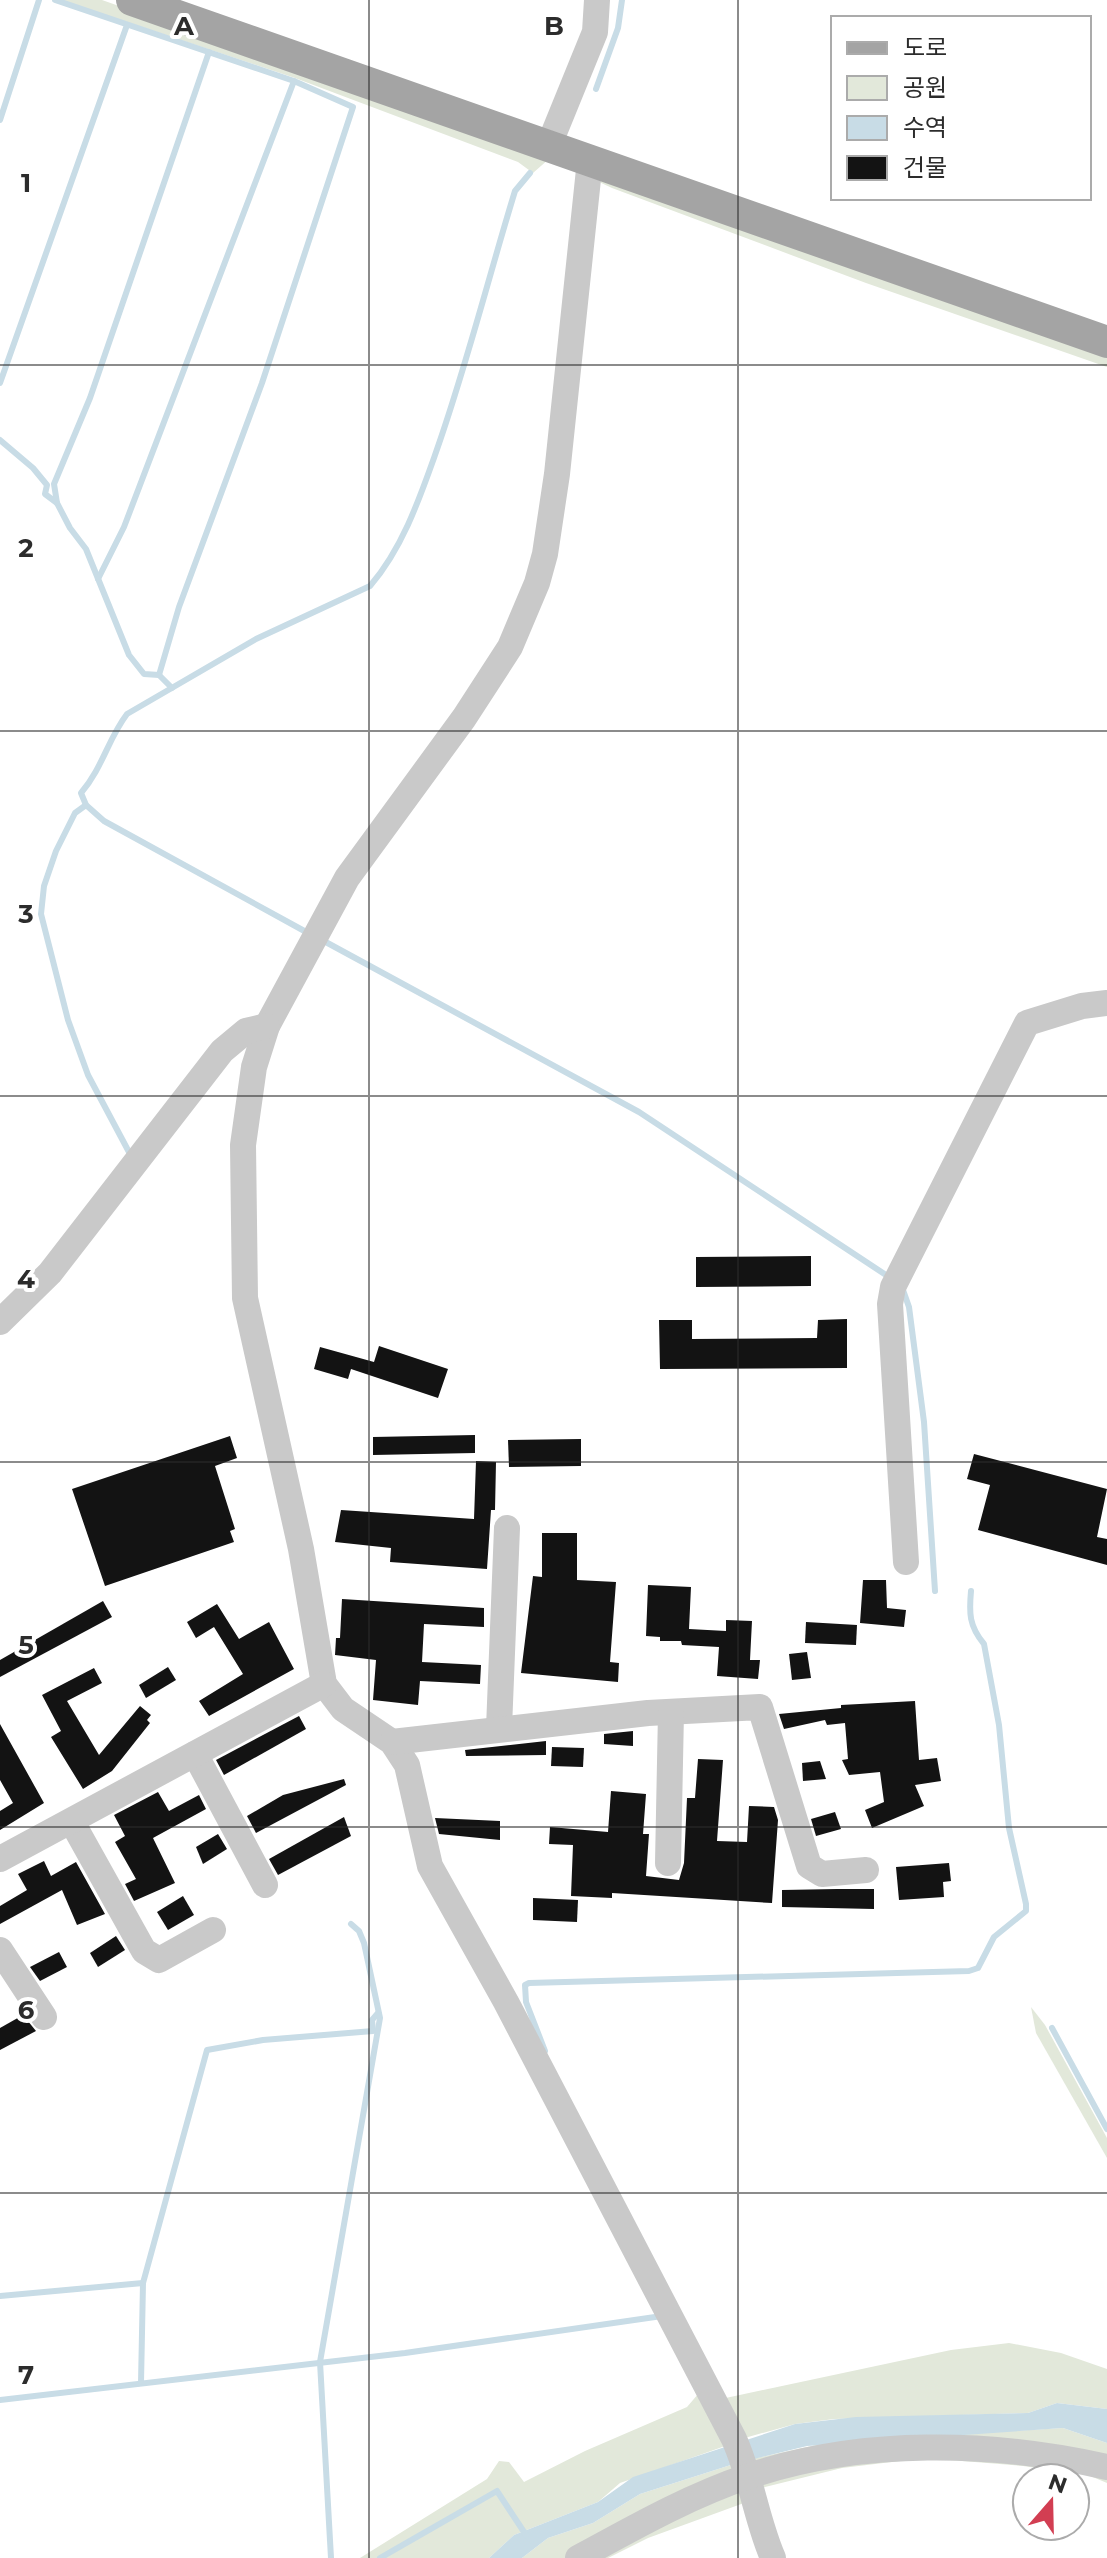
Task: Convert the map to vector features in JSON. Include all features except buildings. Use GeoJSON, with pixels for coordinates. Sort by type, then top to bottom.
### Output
{"type":"FeatureCollection","features":[{"type":"Feature","properties":{"kind":"main road"},"geometry":{"type":"LineString","coordinates":[[132,0],[1107,342]]}},
{"type":"Feature","properties":{"kind":"street"},"geometry":{"type":"LineString","coordinates":[[549,145],[595,32],[597,0]]}},
{"type":"Feature","properties":{"kind":"street"},"geometry":{"type":"LineString","coordinates":[[590,160],[557,474],[537,583],[510,647],[464,718],[347,878],[267,1026],[254,1067],[243,1145],[245,1298],[301,1549],[324,1684],[343,1709],[392,1742],[407,1765],[430,1866],[506,2002],[743,2459],[763,2535],[773,2558]]}},
{"type":"Feature","properties":{"kind":"street"},"geometry":{"type":"LineString","coordinates":[[906,1562],[890,1304],[896,1282],[1027,1023],[1082,1006],[1107,1003]]}},
{"type":"Feature","properties":{"kind":"street"},"geometry":{"type":"LineString","coordinates":[[0,1322],[50,1273],[222,1051],[246,1031],[267,1026]]}},
{"type":"Feature","properties":{"kind":"street"},"geometry":{"type":"LineString","coordinates":[[499,1728],[507,1528]]}},
{"type":"Feature","properties":{"kind":"street"},"geometry":{"type":"LineString","coordinates":[[0,1859],[324,1684]]}},
{"type":"Feature","properties":{"kind":"street"},"geometry":{"type":"LineString","coordinates":[[392,1742],[499,1728],[760,1707],[809,1866],[822,1874],[866,1870]]}},
{"type":"Feature","properties":{"kind":"street"},"geometry":{"type":"LineString","coordinates":[[668,1863],[671,1712]]}},
{"type":"Feature","properties":{"kind":"street"},"geometry":{"type":"LineString","coordinates":[[195,1754],[265,1885]]}},
{"type":"Feature","properties":{"kind":"street"},"geometry":{"type":"LineString","coordinates":[[72,1822],[144,1951],[159,1960],[213,1930]]}},
{"type":"Feature","properties":{"kind":"street"},"geometry":{"type":"LineString","coordinates":[[0,1950],[44,2017]]}},
{"type":"Feature","properties":{"kind":"street"},"geometry":{"type":"LineString","coordinates":[[578,2558],[641,2523],[743,2459],[826,2458],[898,2449],[972,2449],[1107,2467]]}},
{"type":"Feature","properties":{"kind":"green space"},"geometry":{"type":"Polygon","coordinates":[[[61,0],[102,0],[550,158],[533,173],[518,162],[295,78],[61,0]]]}},
{"type":"Feature","properties":{"kind":"green space"},"geometry":{"type":"Polygon","coordinates":[[[600,178],[1107,355],[1107,367],[866,283],[612,188],[597,181],[600,178]]]}},
{"type":"Feature","properties":{"kind":"green space"},"geometry":{"type":"Polygon","coordinates":[[[1031,2007],[1045,2025],[1107,2138],[1107,2158],[1036,2033],[1031,2007]]]}},
{"type":"Feature","properties":{"kind":"green space"},"geometry":{"type":"Polygon","coordinates":[[[1009,2343],[1061,2353],[1107,2369],[1107,2409],[1057,2403],[1028,2413],[834,2419],[795,2424],[741,2439],[721,2399],[951,2350],[1009,2343]]]}},
{"type":"Feature","properties":{"kind":"green space"},"geometry":{"type":"Polygon","coordinates":[[[699,2393],[728,2445],[620,2483],[598,2502],[514,2535],[489,2558],[360,2558],[487,2479],[499,2461],[509,2462],[524,2482],[585,2451],[687,2407],[699,2393]]]}},
{"type":"Feature","properties":{"kind":"green space"},"geometry":{"type":"Polygon","coordinates":[[[1063,2428],[1107,2443],[1107,2483],[1091,2476],[1091,2462],[1011,2462],[1011,2465],[925,2458],[842,2468],[761,2488],[751,2459],[835,2441],[1063,2428]]]}},
{"type":"Feature","properties":{"kind":"green space"},"geometry":{"type":"Polygon","coordinates":[[[737,2463],[744,2503],[648,2538],[608,2558],[522,2558],[548,2538],[593,2523],[640,2494],[737,2463]]]}},
{"type":"Feature","properties":{"kind":"water"},"geometry":{"type":"Polygon","coordinates":[[[1057,2403],[1107,2409],[1107,2443],[1063,2428],[807,2446],[737,2463],[640,2494],[593,2523],[548,2538],[522,2558],[489,2558],[514,2535],[598,2502],[633,2477],[795,2424],[856,2417],[1028,2413],[1057,2403]]]}},
{"type":"Feature","properties":{"kind":"waterway"},"geometry":{"type":"LineString","coordinates":[[0,120],[39,0]]}},
{"type":"Feature","properties":{"kind":"waterway"},"geometry":{"type":"LineString","coordinates":[[55,0],[294,81],[353,107],[262,383],[179,607],[159,675]]}},
{"type":"Feature","properties":{"kind":"waterway"},"geometry":{"type":"LineString","coordinates":[[596,89],[618,28],[622,0]]}},
{"type":"Feature","properties":{"kind":"waterway"},"geometry":{"type":"LineString","coordinates":[[0,383],[127,25]]}},
{"type":"Feature","properties":{"kind":"waterway"},"geometry":{"type":"LineString","coordinates":[[57,503],[54,484],[90,398],[209,52]]}},
{"type":"Feature","properties":{"kind":"waterway"},"geometry":{"type":"LineString","coordinates":[[98,579],[124,527],[294,81]]}},
{"type":"Feature","properties":{"kind":"waterway"},"geometry":{"type":"LineString","coordinates":[[308,933],[104,821],[86,805],[81,793],[127,714],[256,639],[370,586],[381,572],[400,540],[423,489],[457,389],[515,191],[530,173]]}},
{"type":"Feature","properties":{"kind":"waterway"},"geometry":{"type":"LineString","coordinates":[[0,440],[33,468],[47,485],[45,494],[57,503],[86,549],[129,655],[144,674],[159,675],[172,688]]}},
{"type":"Feature","properties":{"kind":"waterway"},"geometry":{"type":"LineString","coordinates":[[86,805],[75,813],[56,851],[44,886],[41,914],[68,1020],[88,1075],[130,1154]]}},
{"type":"Feature","properties":{"kind":"waterway"},"geometry":{"type":"LineString","coordinates":[[322,940],[639,1112],[889,1277]]}},
{"type":"Feature","properties":{"kind":"waterway"},"geometry":{"type":"LineString","coordinates":[[903,1290],[909,1307],[924,1422],[935,1591]]}},
{"type":"Feature","properties":{"kind":"waterway"},"geometry":{"type":"LineString","coordinates":[[545,2051],[526,2002],[525,1985],[529,1983],[969,1971],[978,1968],[994,1937],[1026,1911],[1026,1904],[1009,1828],[999,1725],[984,1644],[971,1619],[971,1591]]}},
{"type":"Feature","properties":{"kind":"waterway"},"geometry":{"type":"LineString","coordinates":[[331,2558],[320,2362],[380,2018],[364,1943],[359,1931],[351,1924]]}},
{"type":"Feature","properties":{"kind":"waterway"},"geometry":{"type":"LineString","coordinates":[[141,2383],[143,2283],[207,2050],[263,2040],[373,2031],[372,2020],[378,2013]]}},
{"type":"Feature","properties":{"kind":"waterway"},"geometry":{"type":"LineString","coordinates":[[1052,2028],[1107,2129]]}},
{"type":"Feature","properties":{"kind":"waterway"},"geometry":{"type":"LineString","coordinates":[[0,2296],[143,2283]]}},
{"type":"Feature","properties":{"kind":"waterway"},"geometry":{"type":"LineString","coordinates":[[0,2400],[405,2353],[662,2316]]}},
{"type":"Feature","properties":{"kind":"waterway"},"geometry":{"type":"LineString","coordinates":[[380,2558],[497,2491],[526,2535]]}}]}
